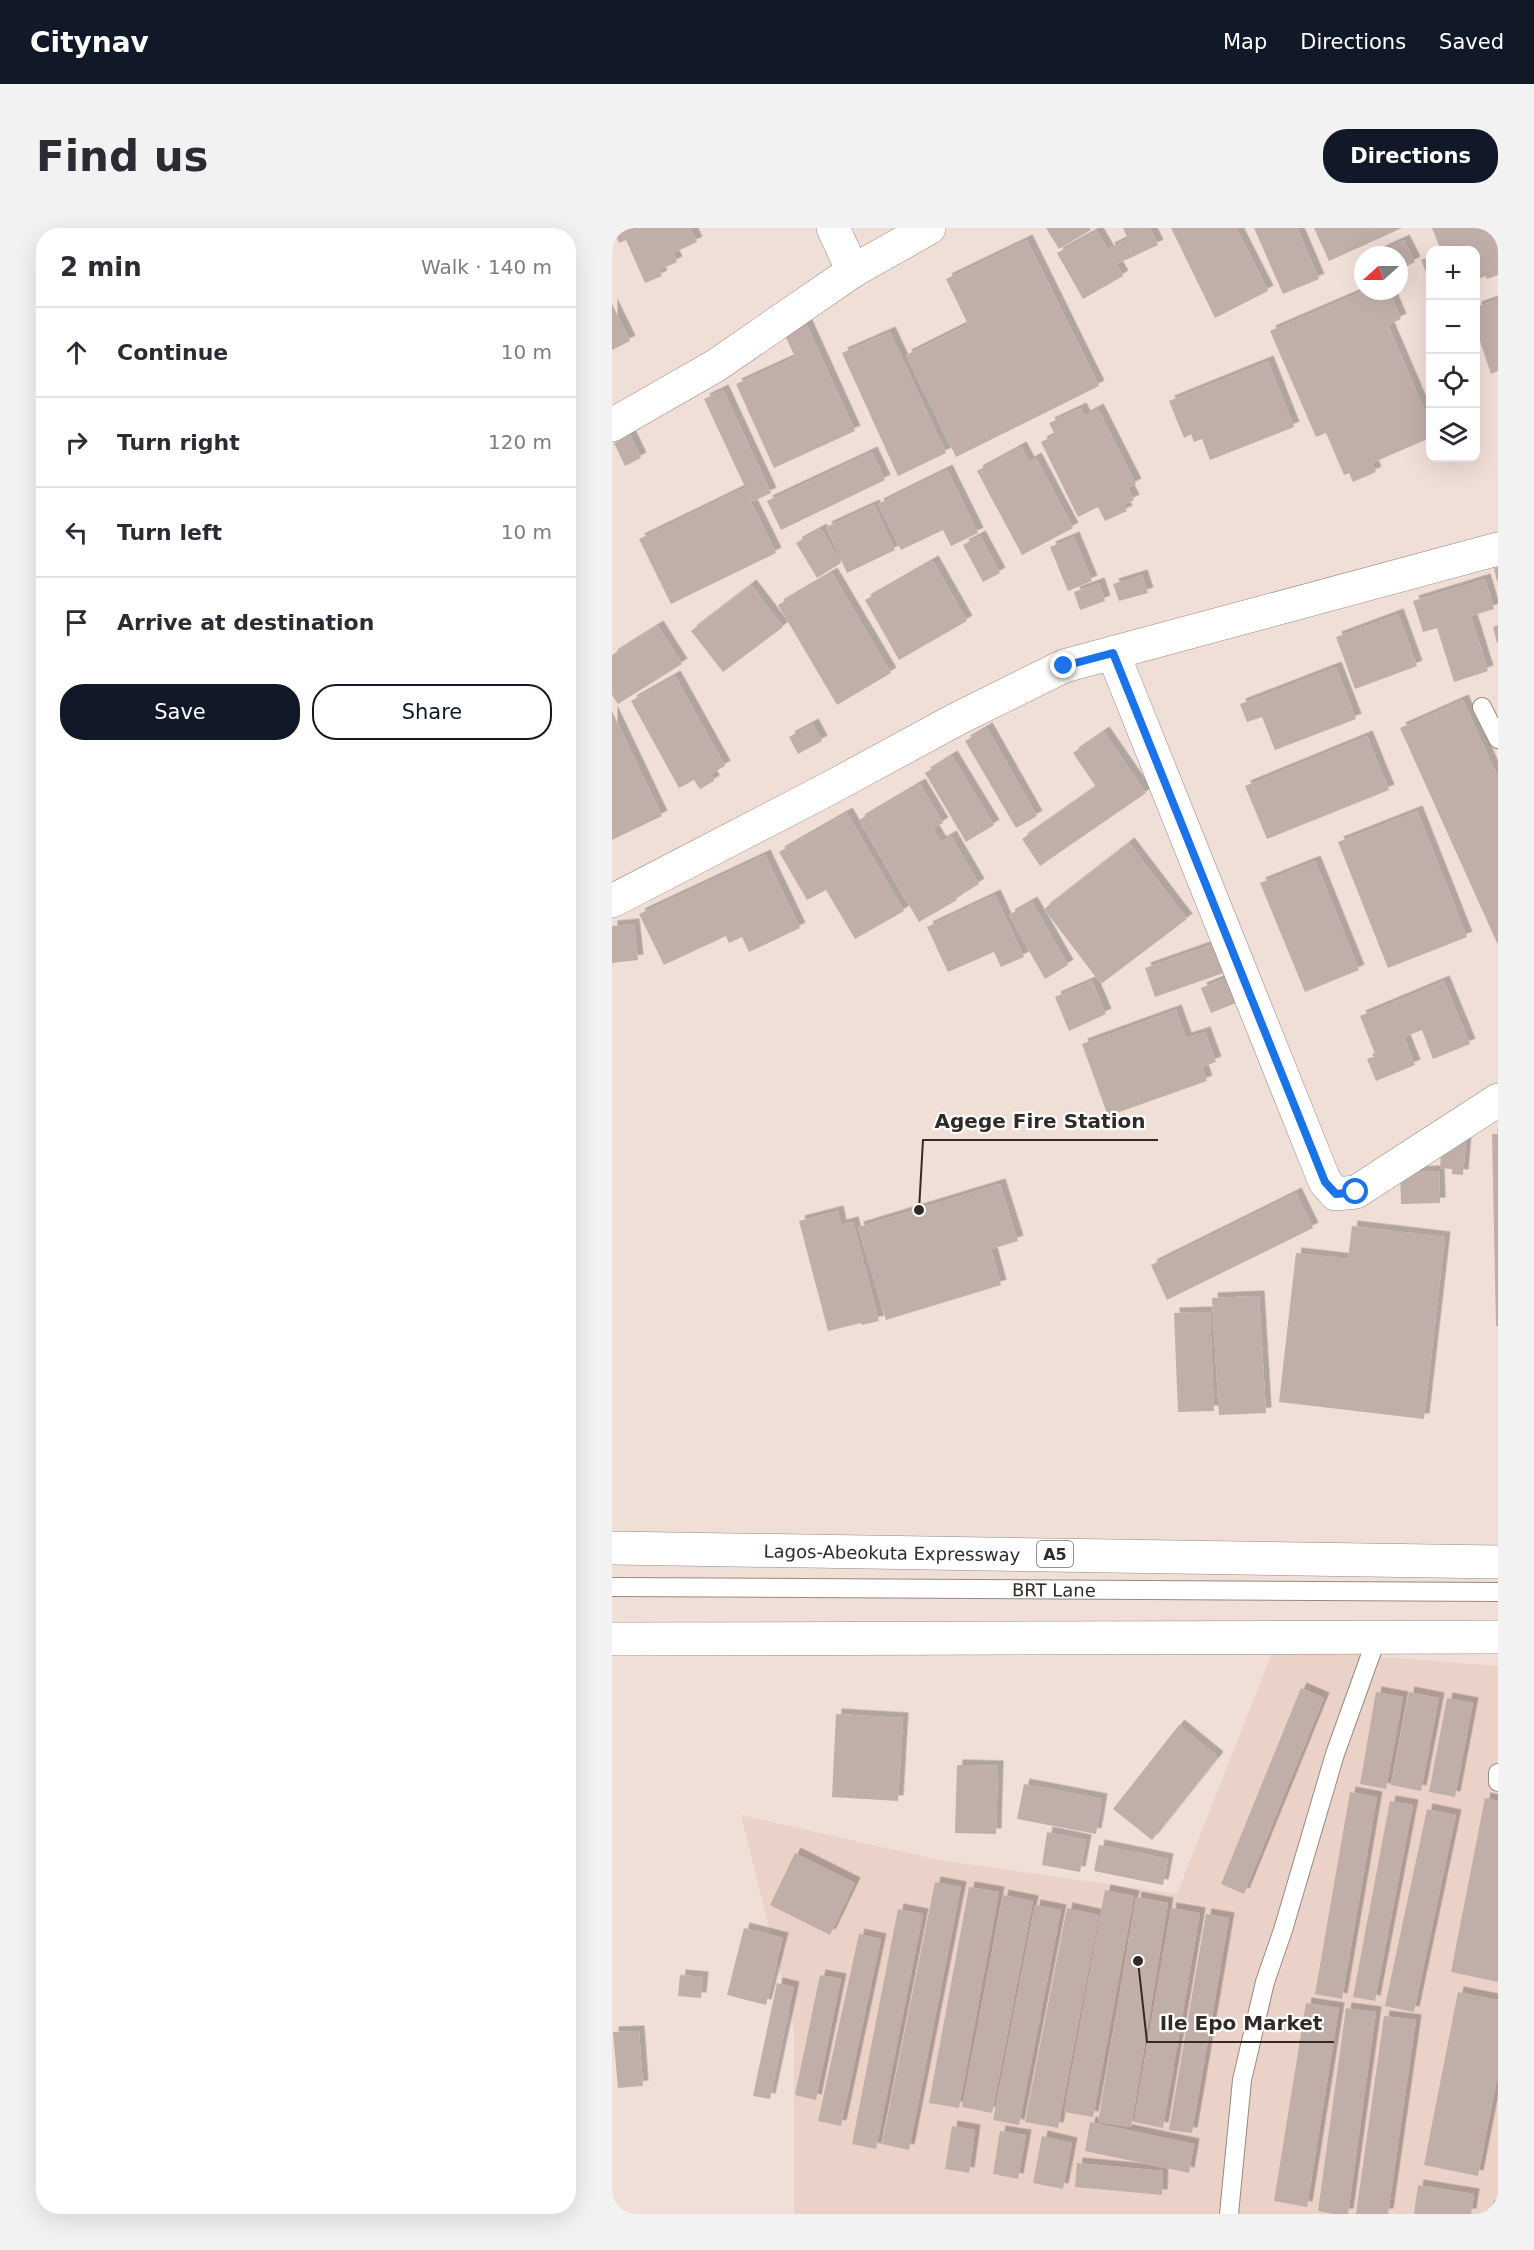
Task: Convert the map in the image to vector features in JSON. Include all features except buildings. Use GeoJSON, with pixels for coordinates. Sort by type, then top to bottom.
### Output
{"type":"FeatureCollection","features":[{"type":"Feature","properties":{"kind":"main road"},"geometry":{"type":"LineString","coordinates":[[833,228],[854,271]]}},
{"type":"Feature","properties":{"kind":"main road"},"geometry":{"type":"LineString","coordinates":[[612,424],[715,366],[854,271],[929,228]]}},
{"type":"Feature","properties":{"kind":"main road"},"geometry":{"type":"LineString","coordinates":[[612,901],[1064,666],[1498,549]]}},
{"type":"Feature","properties":{"kind":"main road"},"geometry":{"type":"LineString","coordinates":[[1113,653],[1325,1182],[1336,1194],[1356,1192],[1498,1100]]}},
{"type":"Feature","properties":{"kind":"main road","name":"Lagos-Abeokuta Expressway"},"geometry":{"type":"LineString","coordinates":[[612,1548],[1498,1562]]}},
{"type":"Feature","properties":{"kind":"main road"},"geometry":{"type":"LineString","coordinates":[[612,1639],[1498,1637]]}},
{"type":"Feature","properties":{"kind":"lane"},"geometry":{"type":"LineString","coordinates":[[1482,707],[1498,739]]}},
{"type":"Feature","properties":{"kind":"lane","name":"BRT Lane"},"geometry":{"type":"LineString","coordinates":[[612,1587],[1498,1592]]}},
{"type":"Feature","properties":{"kind":"lane"},"geometry":{"type":"LineString","coordinates":[[1229,2214],[1242,2079],[1265,1982],[1283,1930],[1335,1754],[1377,1637]]}},
{"type":"Feature","properties":{"kind":"lane"},"geometry":{"type":"LineString","coordinates":[[1498,1773],[1498,1782]]}},
{"type":"Feature","properties":{"kind":"shaded area"},"geometry":{"type":"Polygon","coordinates":[[[1274,1648],[1498,1666],[1498,2214],[794,2214],[794,2029],[741,1815],[939,1860],[1177,1894],[1274,1648]]]}},
{"type":"Feature","properties":{"kind":"place","name":"Agege Fire Station"},"geometry":{"type":"Point","coordinates":[919,1210]}},
{"type":"Feature","properties":{"kind":"place","name":"Ile Epo Market"},"geometry":{"type":"Point","coordinates":[1138,1961]}},
{"type":"Feature","properties":{"kind":"route"},"geometry":{"type":"LineString","coordinates":[[1064,666],[1113,653],[1325,1182],[1336,1194],[1356,1192]]}}]}
